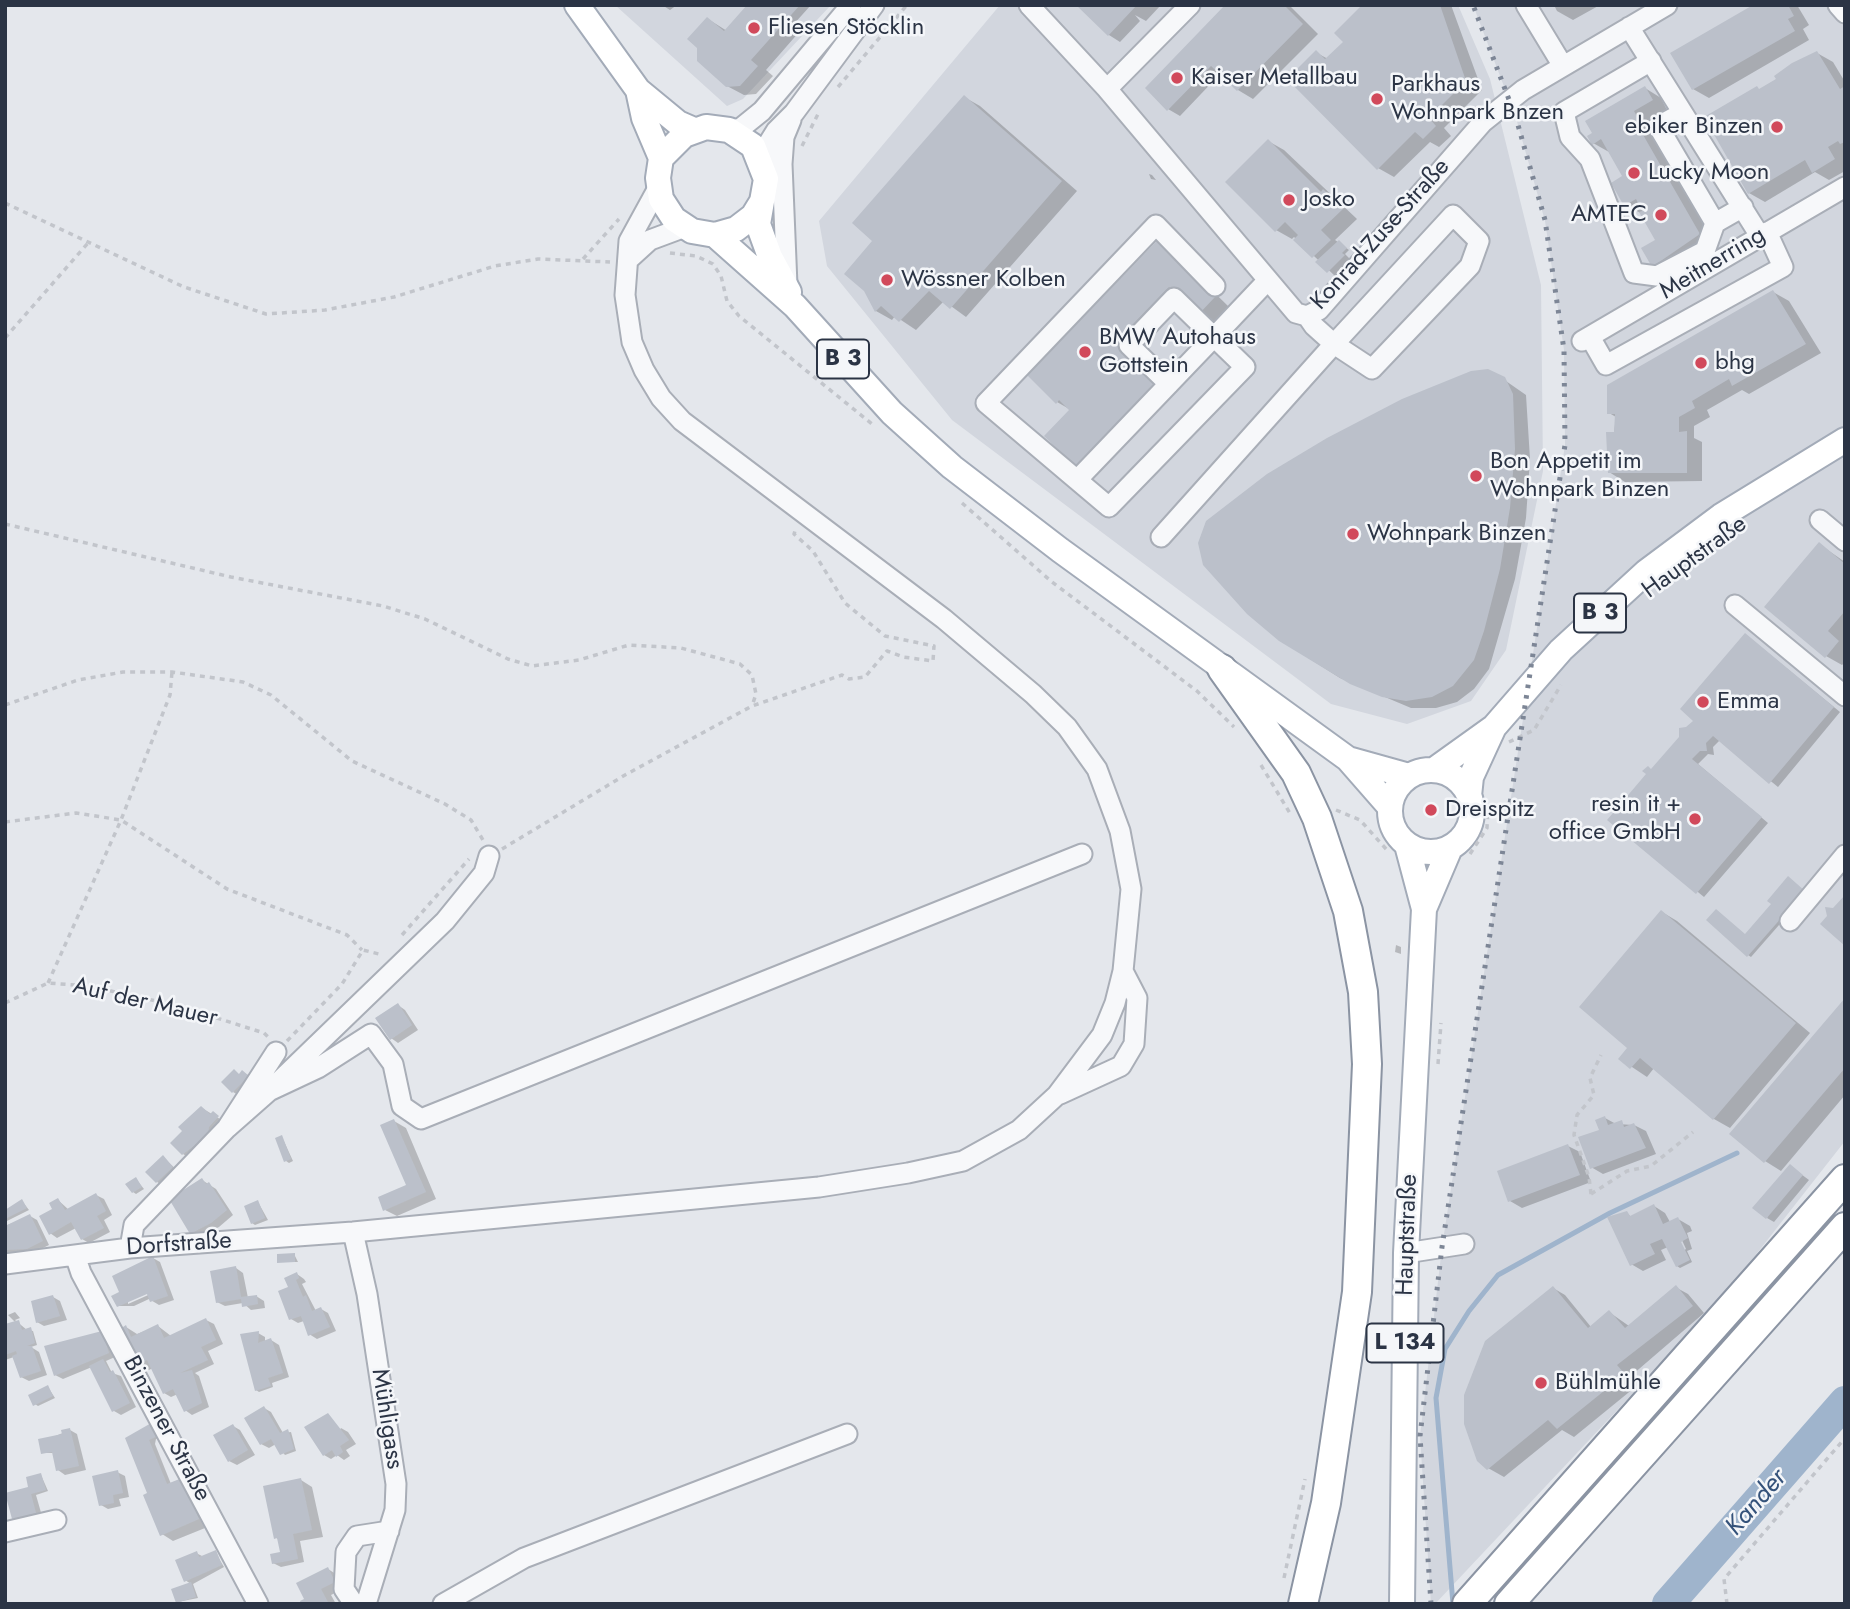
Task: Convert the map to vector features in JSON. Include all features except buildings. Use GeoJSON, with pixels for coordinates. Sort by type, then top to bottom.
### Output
{"type":"FeatureCollection","features":[{"type":"Feature","properties":{"kind":"highway"},"geometry":{"type":"LineString","coordinates":[[1222,669],[1296,773],[1317,818],[1348,911],[1363,992],[1367,1064],[1357,1292],[1326,1503],[1292,1597]]}},
{"type":"Feature","properties":{"kind":"highway"},"geometry":{"type":"LineString","coordinates":[[1467,1604],[1845,1179]]}},
{"type":"Feature","properties":{"kind":"highway"},"geometry":{"type":"LineString","coordinates":[[1509,1604],[1845,1227]]}},
{"type":"Feature","properties":{"kind":"main road"},"geometry":{"type":"LineString","coordinates":[[577,5],[638,90],[678,123],[694,130]]}},
{"type":"Feature","properties":{"kind":"main road"},"geometry":{"type":"LineString","coordinates":[[638,90],[644,118],[662,158],[658,188],[665,208],[685,227],[715,235],[743,224],[761,203],[765,191],[764,168],[753,146],[729,130],[716,127],[694,130],[676,141],[662,158]]}},
{"type":"Feature","properties":{"kind":"main road","name":"B 3"},"geometry":{"type":"LineString","coordinates":[[761,203],[758,224],[770,257],[791,297]]}},
{"type":"Feature","properties":{"kind":"main road","name":"B 3"},"geometry":{"type":"LineString","coordinates":[[715,235],[791,297],[892,413],[952,467],[1222,669],[1348,759],[1390,807]]}},
{"type":"Feature","properties":{"kind":"main road","name":"Hauptstraße"},"geometry":{"type":"LineString","coordinates":[[1424,909],[1458,853],[1471,822],[1478,799],[1471,777],[1561,650],[1646,572],[1763,488],[1845,440]]}},
{"type":"Feature","properties":{"kind":"main road","name":"Hauptstraße"},"geometry":{"type":"LineString","coordinates":[[1409,776],[1434,770],[1497,738]]}},
{"type":"Feature","properties":{"kind":"main road","name":"B 3"},"geometry":{"type":"LineString","coordinates":[[1348,759],[1409,776]]}},
{"type":"Feature","properties":{"kind":"main road"},"geometry":{"type":"LineString","coordinates":[[1434,770],[1452,776],[1478,799]]}},
{"type":"Feature","properties":{"kind":"main road"},"geometry":{"type":"LineString","coordinates":[[1390,807],[1396,790],[1409,776]]}},
{"type":"Feature","properties":{"kind":"main road","name":"Hauptstraße"},"geometry":{"type":"LineString","coordinates":[[1390,807],[1398,848],[1424,909],[1406,1253],[1402,1604]]}},
{"type":"Feature","properties":{"kind":"main road"},"geometry":{"type":"LineString","coordinates":[[1398,848],[1458,853]]}},
{"type":"Feature","properties":{"kind":"street"},"geometry":{"type":"LineString","coordinates":[[729,130],[741,128],[762,111],[851,5]]}},
{"type":"Feature","properties":{"kind":"street"},"geometry":{"type":"LineString","coordinates":[[764,168],[766,147],[776,131],[794,113],[874,5]]}},
{"type":"Feature","properties":{"kind":"street","name":"Konrad-Zuse-Straße"},"geometry":{"type":"LineString","coordinates":[[1029,5],[1107,89],[1296,313],[1307,316],[1319,310],[1483,122],[1523,90],[1629,27]]}},
{"type":"Feature","properties":{"kind":"street"},"geometry":{"type":"LineString","coordinates":[[1107,89],[1190,5]]}},
{"type":"Feature","properties":{"kind":"street"},"geometry":{"type":"LineString","coordinates":[[1526,5],[1563,66]]}},
{"type":"Feature","properties":{"kind":"street"},"geometry":{"type":"LineString","coordinates":[[1667,5],[1629,27],[1682,113],[1763,234]]}},
{"type":"Feature","properties":{"kind":"street"},"geometry":{"type":"LineString","coordinates":[[1840,5],[1845,13]]}},
{"type":"Feature","properties":{"kind":"street"},"geometry":{"type":"LineString","coordinates":[[1651,61],[1564,112],[1570,137],[1591,159],[1634,273],[1657,276],[1705,251],[1715,223],[1743,207]]}},
{"type":"Feature","properties":{"kind":"street"},"geometry":{"type":"LineString","coordinates":[[791,297],[782,164],[784,136],[794,113]]}},
{"type":"Feature","properties":{"kind":"street"},"geometry":{"type":"LineString","coordinates":[[1682,113],[1658,126],[1715,223]]}},
{"type":"Feature","properties":{"kind":"street","name":"Meitnerring"},"geometry":{"type":"LineString","coordinates":[[1763,234],[1783,267],[1606,365],[1586,339],[1763,234],[1845,187]]}},
{"type":"Feature","properties":{"kind":"street"},"geometry":{"type":"LineString","coordinates":[[658,188],[629,241],[626,317],[632,342],[644,370],[661,398],[682,421],[944,619],[1067,727],[1097,769],[1121,831],[1130,889],[1123,971],[1115,1003],[1102,1035],[1057,1095]]}},
{"type":"Feature","properties":{"kind":"street"},"geometry":{"type":"LineString","coordinates":[[1161,537],[1334,344],[1453,215],[1479,242],[1470,266],[1372,369],[1334,344],[1307,316]]}},
{"type":"Feature","properties":{"kind":"street"},"geometry":{"type":"LineString","coordinates":[[1169,384],[1129,345],[1174,298],[1245,367],[1109,508],[986,403],[1156,225],[1215,286]]}},
{"type":"Feature","properties":{"kind":"street"},"geometry":{"type":"LineString","coordinates":[[627,262],[650,240],[685,227]]}},
{"type":"Feature","properties":{"kind":"street"},"geometry":{"type":"LineString","coordinates":[[1077,480],[1268,280]]}},
{"type":"Feature","properties":{"kind":"street"},"geometry":{"type":"LineString","coordinates":[[1820,520],[1845,541]]}},
{"type":"Feature","properties":{"kind":"street"},"geometry":{"type":"LineString","coordinates":[[1735,605],[1845,696]]}},
{"type":"Feature","properties":{"kind":"street"},"geometry":{"type":"LineString","coordinates":[[130,1248],[134,1225],[145,1212],[227,1128],[445,921],[484,873],[482,854]]}},
{"type":"Feature","properties":{"kind":"street"},"geometry":{"type":"LineString","coordinates":[[269,1091],[318,1068],[371,1034],[393,1064],[402,1106],[421,1119],[1082,854]]}},
{"type":"Feature","properties":{"kind":"street"},"geometry":{"type":"LineString","coordinates":[[1790,921],[1845,855]]}},
{"type":"Feature","properties":{"kind":"street"},"geometry":{"type":"LineString","coordinates":[[1057,1095],[1121,1066],[1134,1044],[1138,998],[1123,971]]}},
{"type":"Feature","properties":{"kind":"street"},"geometry":{"type":"LineString","coordinates":[[227,1128],[276,1052]]}},
{"type":"Feature","properties":{"kind":"street","name":"Dorfstraße"},"geometry":{"type":"LineString","coordinates":[[5,1264],[130,1248],[353,1232],[819,1187],[908,1173],[963,1161],[1019,1130],[1057,1095]]}},
{"type":"Feature","properties":{"kind":"street","name":"Mühligass"},"geometry":{"type":"LineString","coordinates":[[353,1232],[367,1294],[396,1484],[395,1510],[366,1604]]}},
{"type":"Feature","properties":{"kind":"street"},"geometry":{"type":"LineString","coordinates":[[1406,1253],[1464,1244]]}},
{"type":"Feature","properties":{"kind":"street","name":"Binzener Straße"},"geometry":{"type":"LineString","coordinates":[[75,1255],[81,1273],[258,1604]]}},
{"type":"Feature","properties":{"kind":"street"},"geometry":{"type":"LineString","coordinates":[[443,1604],[524,1558],[847,1434]]}},
{"type":"Feature","properties":{"kind":"street"},"geometry":{"type":"LineString","coordinates":[[5,1532],[56,1520]]}},
{"type":"Feature","properties":{"kind":"street"},"geometry":{"type":"LineString","coordinates":[[354,1604],[344,1589],[346,1552],[357,1536],[389,1531]]}},
{"type":"Feature","properties":{"kind":"path"},"geometry":{"type":"LineString","coordinates":[[836,90],[907,5]]}},
{"type":"Feature","properties":{"kind":"path"},"geometry":{"type":"LineString","coordinates":[[800,152],[823,105]]}},
{"type":"Feature","properties":{"kind":"path"},"geometry":{"type":"LineString","coordinates":[[5,203],[184,288],[229,305],[266,314],[324,310],[394,297],[506,265],[538,259],[627,262]]}},
{"type":"Feature","properties":{"kind":"path"},"geometry":{"type":"LineString","coordinates":[[583,259],[621,217],[626,216]]}},
{"type":"Feature","properties":{"kind":"path"},"geometry":{"type":"LineString","coordinates":[[5,338],[88,243]]}},
{"type":"Feature","properties":{"kind":"path"},"geometry":{"type":"LineString","coordinates":[[669,253],[696,256],[713,264],[721,276],[727,301],[739,316],[873,425]]}},
{"type":"Feature","properties":{"kind":"path"},"geometry":{"type":"LineString","coordinates":[[957,499],[1052,582],[1196,691],[1241,735]]}},
{"type":"Feature","properties":{"kind":"path"},"geometry":{"type":"LineString","coordinates":[[5,524],[231,577],[383,606],[425,620],[508,659],[532,666],[579,660],[629,645],[681,648],[740,664],[752,676],[756,694],[752,706]]}},
{"type":"Feature","properties":{"kind":"path"},"geometry":{"type":"LineString","coordinates":[[400,937],[482,854],[752,706],[842,675],[849,679],[864,677],[887,651],[902,657],[933,661],[934,646],[885,636],[845,603],[813,551],[794,534]]}},
{"type":"Feature","properties":{"kind":"path"},"geometry":{"type":"LineString","coordinates":[[5,705],[78,680],[123,672],[172,671],[243,682],[271,695],[352,761],[445,804],[471,820],[482,854]]}},
{"type":"Feature","properties":{"kind":"path"},"geometry":{"type":"LineString","coordinates":[[48,983],[121,820],[170,695],[172,671]]}},
{"type":"Feature","properties":{"kind":"path"},"geometry":{"type":"LineString","coordinates":[[1497,738],[1507,743],[1534,730],[1566,677]]}},
{"type":"Feature","properties":{"kind":"path"},"geometry":{"type":"LineString","coordinates":[[1255,754],[1287,813],[1298,818]]}},
{"type":"Feature","properties":{"kind":"path"},"geometry":{"type":"LineString","coordinates":[[1458,853],[1480,842],[1487,828],[1478,799]]}},
{"type":"Feature","properties":{"kind":"path"},"geometry":{"type":"LineString","coordinates":[[1325,810],[1347,812],[1398,848]]}},
{"type":"Feature","properties":{"kind":"path"},"geometry":{"type":"LineString","coordinates":[[5,822],[76,813],[121,820],[227,889],[347,935],[363,950],[384,956],[392,947]]}},
{"type":"Feature","properties":{"kind":"path"},"geometry":{"type":"LineString","coordinates":[[276,1052],[342,984],[363,950]]}},
{"type":"Feature","properties":{"kind":"path","name":"Auf der Mauer"},"geometry":{"type":"LineString","coordinates":[[5,1003],[48,983],[88,986],[179,1006],[264,1033],[273,1041],[276,1052]]}},
{"type":"Feature","properties":{"kind":"path"},"geometry":{"type":"LineString","coordinates":[[1601,1055],[1590,1078],[1594,1095],[1577,1115],[1574,1135],[1590,1177],[1591,1194],[1627,1171],[1651,1166],[1693,1132]]}},
{"type":"Feature","properties":{"kind":"path"},"geometry":{"type":"LineString","coordinates":[[1727,1604],[1724,1579],[1845,1438]]}},
{"type":"Feature","properties":{"kind":"path"},"geometry":{"type":"LineString","coordinates":[[1292,1597],[1306,1475]]}},
{"type":"Feature","properties":{"kind":"shaded area"},"geometry":{"type":"Polygon","coordinates":[[[615,5],[831,5],[743,99],[727,106],[615,5]]]}},
{"type":"Feature","properties":{"kind":"shaded area"},"geometry":{"type":"Polygon","coordinates":[[[1000,5],[1458,5],[1490,79],[1541,285],[1543,471],[1506,650],[1471,701],[1407,724],[1331,704],[952,420],[827,266],[819,221],[1000,5]]]}},
{"type":"Feature","properties":{"kind":"shaded area"},"geometry":{"type":"Polygon","coordinates":[[[1473,5],[1845,5],[1845,1141],[1718,1303],[1435,1604],[1431,1604],[1420,1436],[1442,1247],[1565,445],[1564,350],[1545,221],[1516,118],[1473,5]]]}},
{"type":"Feature","properties":{"kind":"waterway"},"geometry":{"type":"LineString","coordinates":[[1453,1604],[1436,1398],[1445,1349],[1469,1311],[1498,1275],[1610,1213],[1737,1153]]}},
{"type":"Feature","properties":{"kind":"waterway","name":"Kander"},"geometry":{"type":"LineString","coordinates":[[1668,1604],[1845,1402]]}},
{"type":"Feature","properties":{"kind":"railway"},"geometry":{"type":"LineString","coordinates":[[1431,1604],[1420,1436],[1442,1247],[1565,445],[1564,350],[1545,220],[1516,118],[1473,5]]}},
{"type":"Feature","properties":{"kind":"place","name":"Fliesen Stöcklin"},"geometry":{"type":"Point","coordinates":[754,28]}},
{"type":"Feature","properties":{"kind":"place","name":"Kaiser Metallbau"},"geometry":{"type":"Point","coordinates":[1177,78]}},
{"type":"Feature","properties":{"kind":"place","name":"Parkhaus Wohnpark Bnzen"},"geometry":{"type":"Point","coordinates":[1377,99]}},
{"type":"Feature","properties":{"kind":"place","name":"ebiker Binzen"},"geometry":{"type":"Point","coordinates":[1777,127]}},
{"type":"Feature","properties":{"kind":"place","name":"Lucky Moon"},"geometry":{"type":"Point","coordinates":[1634,173]}},
{"type":"Feature","properties":{"kind":"place","name":"Josko"},"geometry":{"type":"Point","coordinates":[1289,200]}},
{"type":"Feature","properties":{"kind":"place","name":"AMTEC"},"geometry":{"type":"Point","coordinates":[1661,215]}},
{"type":"Feature","properties":{"kind":"place","name":"Wössner Kolben"},"geometry":{"type":"Point","coordinates":[887,280]}},
{"type":"Feature","properties":{"kind":"place","name":"BMW Autohaus Gottstein"},"geometry":{"type":"Point","coordinates":[1085,352]}},
{"type":"Feature","properties":{"kind":"place","name":"bhg"},"geometry":{"type":"Point","coordinates":[1701,363]}},
{"type":"Feature","properties":{"kind":"place","name":"Bon Appetit im Wohnpark Binzen"},"geometry":{"type":"Point","coordinates":[1476,476]}},
{"type":"Feature","properties":{"kind":"place","name":"Wohnpark Binzen"},"geometry":{"type":"Point","coordinates":[1353,534]}},
{"type":"Feature","properties":{"kind":"place","name":"Emma"},"geometry":{"type":"Point","coordinates":[1703,702]}},
{"type":"Feature","properties":{"kind":"place","name":"Dreispitz"},"geometry":{"type":"Point","coordinates":[1431,810]}},
{"type":"Feature","properties":{"kind":"place","name":"resin it + office GmbH"},"geometry":{"type":"Point","coordinates":[1695,819]}},
{"type":"Feature","properties":{"kind":"place","name":"Bühlmühle"},"geometry":{"type":"Point","coordinates":[1541,1383]}}]}
